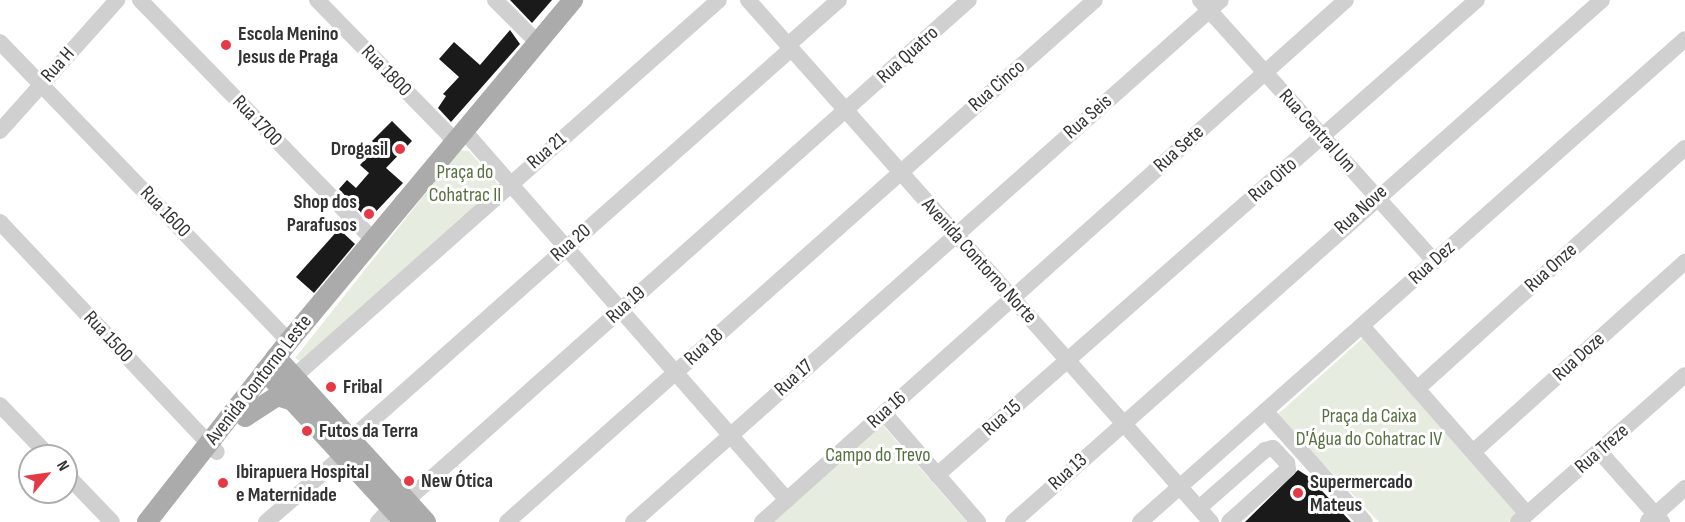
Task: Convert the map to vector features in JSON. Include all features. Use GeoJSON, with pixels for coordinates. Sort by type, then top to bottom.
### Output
{"type":"FeatureCollection","features":[{"type":"Feature","properties":{"kind":"main road","name":"Avenida Contorno Leste"},"geometry":{"type":"LineString","coordinates":[[147,522],[279,370],[289,340],[573,0]]}},
{"type":"Feature","properties":{"kind":"main road","name":"Avenida Contorno Leste"},"geometry":{"type":"LineString","coordinates":[[161,522],[212,448],[245,417],[374,241]]}},
{"type":"Feature","properties":{"kind":"main road"},"geometry":{"type":"LineString","coordinates":[[279,370],[299,404]]}},
{"type":"Feature","properties":{"kind":"main road"},"geometry":{"type":"LineString","coordinates":[[279,370],[348,446],[395,513],[426,522]]}},
{"type":"Feature","properties":{"kind":"main road"},"geometry":{"type":"LineString","coordinates":[[245,417],[277,396],[285,396],[299,404],[348,446]]}},
{"type":"Feature","properties":{"kind":"street","name":"Rua H"},"geometry":{"type":"LineString","coordinates":[[0,131],[117,0]]}},
{"type":"Feature","properties":{"kind":"street","name":"Rua 1700"},"geometry":{"type":"LineString","coordinates":[[140,0],[374,241]]}},
{"type":"Feature","properties":{"kind":"street","name":"Rua 1800"},"geometry":{"type":"LineString","coordinates":[[317,0],[510,184],[787,500]]}},
{"type":"Feature","properties":{"kind":"street"},"geometry":{"type":"LineString","coordinates":[[495,0],[537,43]]}},
{"type":"Feature","properties":{"kind":"street","name":"Rua 21"},"geometry":{"type":"LineString","coordinates":[[279,370],[510,184],[719,0]]}},
{"type":"Feature","properties":{"kind":"street","name":"Avenida Contorno Norte"},"geometry":{"type":"LineString","coordinates":[[748,0],[1211,522]]}},
{"type":"Feature","properties":{"kind":"street","name":"Rua 20"},"geometry":{"type":"LineString","coordinates":[[266,522],[839,0]]}},
{"type":"Feature","properties":{"kind":"street","name":"Rua Quatro"},"geometry":{"type":"LineString","coordinates":[[846,110],[969,0]]}},
{"type":"Feature","properties":{"kind":"street","name":"Rua Cinco"},"geometry":{"type":"LineString","coordinates":[[900,171],[1095,0]]}},
{"type":"Feature","properties":{"kind":"street","name":"Rua Sete"},"geometry":{"type":"LineString","coordinates":[[1013,298],[1346,0]]}},
{"type":"Feature","properties":{"kind":"street","name":"Rua Oito"},"geometry":{"type":"LineString","coordinates":[[1068,360],[1477,0]]}},
{"type":"Feature","properties":{"kind":"street","name":"Rua Nove"},"geometry":{"type":"LineString","coordinates":[[1123,423],[1602,0]]}},
{"type":"Feature","properties":{"kind":"street","name":"Rua Central Um"},"geometry":{"type":"LineString","coordinates":[[1210,4],[1265,73],[1434,261]]}},
{"type":"Feature","properties":{"kind":"street","name":"Rua Seis"},"geometry":{"type":"LineString","coordinates":[[955,233],[1210,4]]}},
{"type":"Feature","properties":{"kind":"street","name":"Rua Dez"},"geometry":{"type":"LineString","coordinates":[[1140,522],[1685,39]]}},
{"type":"Feature","properties":{"kind":"street"},"geometry":{"type":"LineString","coordinates":[[0,42],[42,84]]}},
{"type":"Feature","properties":{"kind":"street","name":"Rua 1600"},"geometry":{"type":"LineString","coordinates":[[42,84],[289,340]]}},
{"type":"Feature","properties":{"kind":"street","name":"Rua 19"},"geometry":{"type":"LineString","coordinates":[[395,513],[846,110]]}},
{"type":"Feature","properties":{"kind":"street","name":"Rua Onze"},"geometry":{"type":"LineString","coordinates":[[1417,389],[1685,148]]}},
{"type":"Feature","properties":{"kind":"street","name":"Rua 18"},"geometry":{"type":"LineString","coordinates":[[507,522],[900,171]]}},
{"type":"Feature","properties":{"kind":"street","name":"Rua 1500"},"geometry":{"type":"LineString","coordinates":[[0,222],[212,448]]}},
{"type":"Feature","properties":{"kind":"street","name":"Rua 17"},"geometry":{"type":"LineString","coordinates":[[633,522],[955,233]]}},
{"type":"Feature","properties":{"kind":"street","name":"Rua Doze"},"geometry":{"type":"LineString","coordinates":[[1473,452],[1685,262]]}},
{"type":"Feature","properties":{"kind":"street","name":"Rua 16"},"geometry":{"type":"LineString","coordinates":[[762,522],[1013,298]]}},
{"type":"Feature","properties":{"kind":"street"},"geometry":{"type":"LineString","coordinates":[[1362,326],[1473,452],[1523,518]]}},
{"type":"Feature","properties":{"kind":"street","name":"Rua 15"},"geometry":{"type":"LineString","coordinates":[[937,475],[1068,360]]}},
{"type":"Feature","properties":{"kind":"street","name":"Rua Treze"},"geometry":{"type":"LineString","coordinates":[[1523,518],[1685,375]]}},
{"type":"Feature","properties":{"kind":"street"},"geometry":{"type":"LineString","coordinates":[[0,405],[37,444]]}},
{"type":"Feature","properties":{"kind":"street"},"geometry":{"type":"LineString","coordinates":[[1265,411],[1365,522]]}},
{"type":"Feature","properties":{"kind":"street"},"geometry":{"type":"LineString","coordinates":[[884,413],[978,522]]}},
{"type":"Feature","properties":{"kind":"street","name":"Rua 13"},"geometry":{"type":"LineString","coordinates":[[1013,522],[1123,423]]}},
{"type":"Feature","properties":{"kind":"street"},"geometry":{"type":"LineString","coordinates":[[1199,508],[1265,450],[1273,448],[1288,469],[1229,522]]}},
{"type":"Feature","properties":{"kind":"street"},"geometry":{"type":"LineString","coordinates":[[1599,451],[1655,519],[1685,488]]}},
{"type":"Feature","properties":{"kind":"street"},"geometry":{"type":"LineString","coordinates":[[78,487],[112,522]]}},
{"type":"Feature","properties":{"kind":"green space","name":"Praça do Cohatrac II"},"geometry":{"type":"Polygon","coordinates":[[[460,150],[469,151],[499,185],[303,363],[295,358],[460,150]]]}},
{"type":"Feature","properties":{"kind":"green space","name":"Praça da Caixa D'Água do Cohatrac IV"},"geometry":{"type":"Polygon","coordinates":[[[1365,336],[1519,513],[1509,522],[1379,522],[1277,415],[1365,336]]]}},
{"type":"Feature","properties":{"kind":"green space","name":"Campo do Trevo"},"geometry":{"type":"Polygon","coordinates":[[[881,423],[967,522],[771,522],[881,423]]]}},
{"type":"Feature","properties":{"kind":"building"},"geometry":{"type":"Polygon","coordinates":[[[510,0],[552,0],[532,23],[510,0]]]}},
{"type":"Feature","properties":{"kind":"building"},"geometry":{"type":"Polygon","coordinates":[[[510,30],[520,44],[451,122],[438,108],[446,96],[443,94],[459,77],[439,59],[454,42],[480,65],[510,30]]]}},
{"type":"Feature","properties":{"kind":"building"},"geometry":{"type":"Polygon","coordinates":[[[392,121],[412,141],[386,168],[403,183],[368,220],[339,189],[347,180],[356,188],[369,173],[360,165],[377,146],[372,141],[392,121]]]}},
{"type":"Feature","properties":{"kind":"building"},"geometry":{"type":"Polygon","coordinates":[[[339,229],[355,244],[314,293],[296,277],[339,229]]]}},
{"type":"Feature","properties":{"kind":"building","name":"Supermercado Mateus"},"geometry":{"type":"Polygon","coordinates":[[[1298,470],[1309,477],[1351,522],[1245,522],[1298,470]]]}},
{"type":"Feature","properties":{"kind":"place","name":"Escola Menino Jesus de Praga"},"geometry":{"type":"Point","coordinates":[226,45]}},
{"type":"Feature","properties":{"kind":"place","name":"Drogasil"},"geometry":{"type":"Point","coordinates":[400,149]}},
{"type":"Feature","properties":{"kind":"place","name":"Shop dos Parafusos"},"geometry":{"type":"Point","coordinates":[369,214]}},
{"type":"Feature","properties":{"kind":"place","name":"Fribal"},"geometry":{"type":"Point","coordinates":[331,387]}},
{"type":"Feature","properties":{"kind":"place","name":"Futos da Terra"},"geometry":{"type":"Point","coordinates":[307,431]}},
{"type":"Feature","properties":{"kind":"place","name":"New Ótica"},"geometry":{"type":"Point","coordinates":[409,481]}},
{"type":"Feature","properties":{"kind":"place","name":"Ibirapuera Hospital e Maternidade"},"geometry":{"type":"Point","coordinates":[223,483]}},
{"type":"Feature","properties":{"kind":"place","name":"Supermercado Mateus"},"geometry":{"type":"Point","coordinates":[1298,493]}}]}
